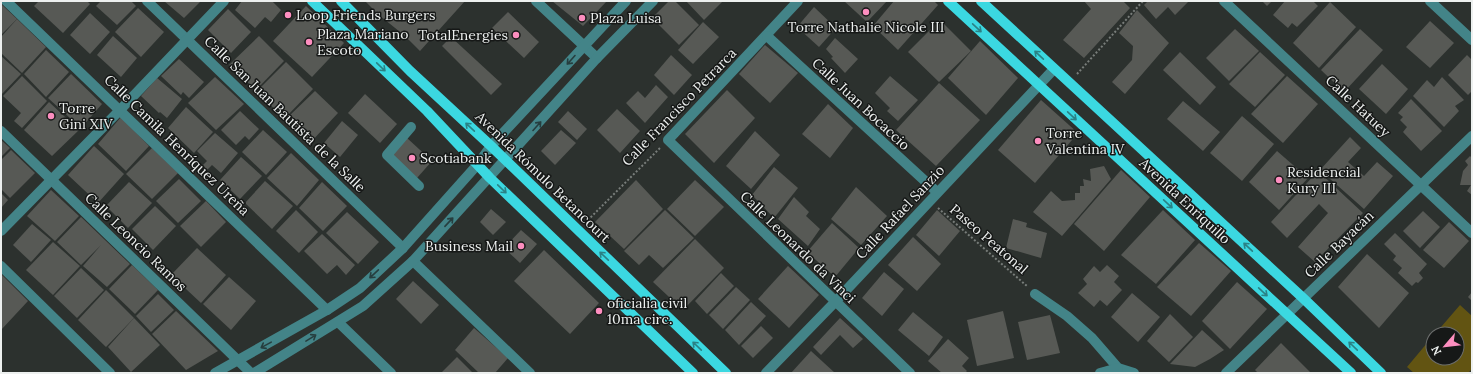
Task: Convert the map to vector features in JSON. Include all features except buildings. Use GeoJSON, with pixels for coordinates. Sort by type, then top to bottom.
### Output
{"type":"FeatureCollection","features":[{"type":"Feature","properties":{"kind":"main road"},"geometry":{"type":"LineString","coordinates":[[312,1],[427,111],[490,178],[692,373]]}},
{"type":"Feature","properties":{"kind":"main road","name":"Avenida Rómulo Betancourt"},"geometry":{"type":"LineString","coordinates":[[341,1],[410,71],[491,146],[726,373]]}},
{"type":"Feature","properties":{"kind":"main road","name":"Avenida Enriquillo"},"geometry":{"type":"LineString","coordinates":[[948,1],[1351,373]]}},
{"type":"Feature","properties":{"kind":"main road","name":"Avenida Enriquillo"},"geometry":{"type":"LineString","coordinates":[[980,1],[1303,298],[1381,373]]}},
{"type":"Feature","properties":{"kind":"street","name":"Calle Camila Henríquez Ureña"},"geometry":{"type":"LineString","coordinates":[[6,1],[327,310]]}},
{"type":"Feature","properties":{"kind":"street","name":"Calle San Juan Bautista de la Salle"},"geometry":{"type":"LineString","coordinates":[[147,1],[403,248]]}},
{"type":"Feature","properties":{"kind":"street"},"geometry":{"type":"LineString","coordinates":[[1,231],[120,110],[224,1]]}},
{"type":"Feature","properties":{"kind":"street"},"geometry":{"type":"LineString","coordinates":[[536,1],[597,58]]}},
{"type":"Feature","properties":{"kind":"street"},"geometry":{"type":"LineString","coordinates":[[216,373],[327,310],[360,288],[403,248],[478,164],[491,146],[626,1]]}},
{"type":"Feature","properties":{"kind":"street"},"geometry":{"type":"LineString","coordinates":[[253,373],[363,306],[413,261],[506,161],[597,58],[652,1]]}},
{"type":"Feature","properties":{"kind":"street","name":"Calle Francisco Petrarca"},"geometry":{"type":"LineString","coordinates":[[668,140],[767,36],[798,1]]}},
{"type":"Feature","properties":{"kind":"street","name":"Calle Hatuey"},"geometry":{"type":"LineString","coordinates":[[1224,1],[1472,233]]}},
{"type":"Feature","properties":{"kind":"street"},"geometry":{"type":"LineString","coordinates":[[1430,1],[1472,40]]}},
{"type":"Feature","properties":{"kind":"street","name":"Calle Juan Bocaccio"},"geometry":{"type":"LineString","coordinates":[[767,36],[937,192]]}},
{"type":"Feature","properties":{"kind":"street","name":"Calle Rafael Sanzio"},"geometry":{"type":"LineString","coordinates":[[766,373],[835,302],[929,200],[1054,69]]}},
{"type":"Feature","properties":{"kind":"street"},"geometry":{"type":"LineString","coordinates":[[411,126],[387,155],[419,186]]}},
{"type":"Feature","properties":{"kind":"street","name":"Calle Leoncio Ramos"},"geometry":{"type":"LineString","coordinates":[[1,131],[253,373]]}},
{"type":"Feature","properties":{"kind":"street","name":"Calle Bayacán"},"geometry":{"type":"LineString","coordinates":[[1226,373],[1472,136]]}},
{"type":"Feature","properties":{"kind":"street","name":"Calle Leonardo da Vinci"},"geometry":{"type":"LineString","coordinates":[[668,140],[910,373]]}},
{"type":"Feature","properties":{"kind":"street"},"geometry":{"type":"LineString","coordinates":[[413,261],[530,373]]}},
{"type":"Feature","properties":{"kind":"street"},"geometry":{"type":"LineString","coordinates":[[1,266],[110,373]]}},
{"type":"Feature","properties":{"kind":"street"},"geometry":{"type":"LineString","coordinates":[[1035,294],[1067,316],[1092,338],[1118,368],[1134,373]]}},
{"type":"Feature","properties":{"kind":"street"},"geometry":{"type":"LineString","coordinates":[[338,322],[391,373]]}},
{"type":"Feature","properties":{"kind":"street"},"geometry":{"type":"LineString","coordinates":[[1100,373],[1118,368]]}},
{"type":"Feature","properties":{"kind":"path"},"geometry":{"type":"LineString","coordinates":[[1069,83],[1143,1]]}},
{"type":"Feature","properties":{"kind":"path","name":"Calle Francisco Petrarca"},"geometry":{"type":"LineString","coordinates":[[578,230],[668,140]]}},
{"type":"Feature","properties":{"kind":"path","name":"Paseo Peatonal"},"geometry":{"type":"LineString","coordinates":[[929,200],[1035,294]]}},
{"type":"Feature","properties":{"kind":"shaded area"},"geometry":{"type":"Polygon","coordinates":[[[1460,305],[1472,316],[1472,369],[1468,373],[1414,373],[1407,367],[1425,346],[1425,366],[1465,366],[1465,326],[1442,326],[1460,305]]]}},
{"type":"Feature","properties":{"kind":"place","name":"Torre Nathalie Nicole III"},"geometry":{"type":"Point","coordinates":[866,12]}},
{"type":"Feature","properties":{"kind":"place","name":"Loop Friends Burgers"},"geometry":{"type":"Point","coordinates":[288,15]}},
{"type":"Feature","properties":{"kind":"place","name":"Plaza Luisa"},"geometry":{"type":"Point","coordinates":[582,18]}},
{"type":"Feature","properties":{"kind":"place","name":"TotalEnergies"},"geometry":{"type":"Point","coordinates":[516,35]}},
{"type":"Feature","properties":{"kind":"place","name":"Plaza Mariano Escoto"},"geometry":{"type":"Point","coordinates":[309,42]}},
{"type":"Feature","properties":{"kind":"place","name":"Torre Gini XIV"},"geometry":{"type":"Point","coordinates":[51,116]}},
{"type":"Feature","properties":{"kind":"place","name":"Torre Valentina IV"},"geometry":{"type":"Point","coordinates":[1038,141]}},
{"type":"Feature","properties":{"kind":"place","name":"Scotiabank"},"geometry":{"type":"Point","coordinates":[412,158]}},
{"type":"Feature","properties":{"kind":"place","name":"Residencial Kury III"},"geometry":{"type":"Point","coordinates":[1279,180]}},
{"type":"Feature","properties":{"kind":"place","name":"Business Mail"},"geometry":{"type":"Point","coordinates":[521,246]}},
{"type":"Feature","properties":{"kind":"place","name":"oficialia civil 10ma circ."},"geometry":{"type":"Point","coordinates":[599,311]}}]}
